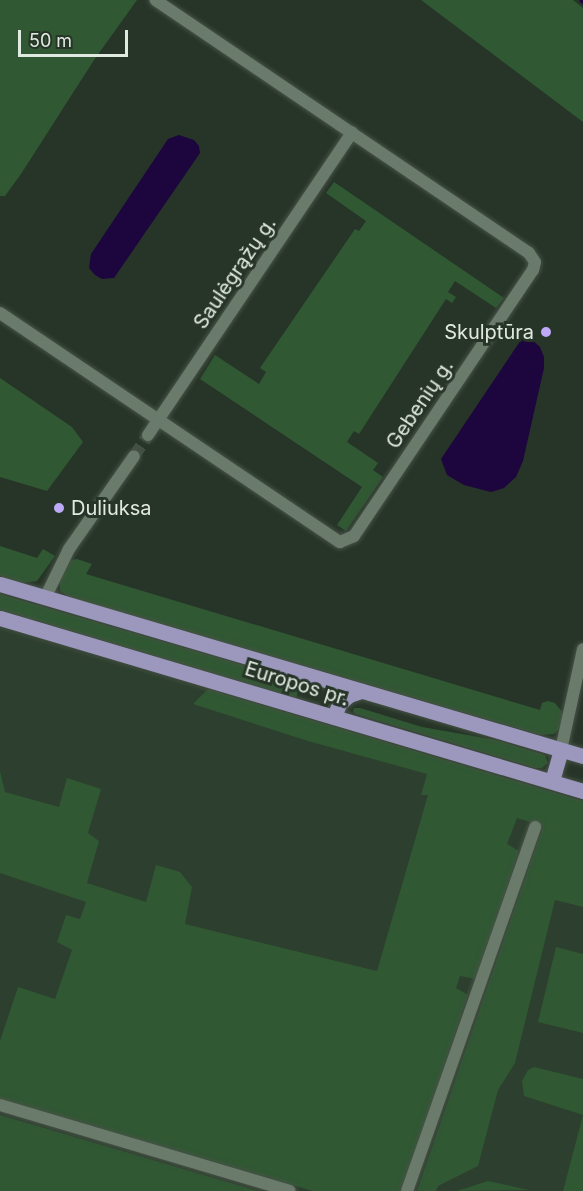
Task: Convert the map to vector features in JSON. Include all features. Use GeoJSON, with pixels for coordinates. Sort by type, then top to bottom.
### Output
{"type":"FeatureCollection","features":[{"type":"Feature","properties":{"kind":"main road","name":"Europos pr."},"geometry":{"type":"LineString","coordinates":[[0,584],[583,756]]}},
{"type":"Feature","properties":{"kind":"main road","name":"Europos pr."},"geometry":{"type":"LineString","coordinates":[[0,618],[583,791]]}},
{"type":"Feature","properties":{"kind":"main road"},"geometry":{"type":"LineString","coordinates":[[334,717],[339,704],[349,695],[361,691]]}},
{"type":"Feature","properties":{"kind":"main road"},"geometry":{"type":"LineString","coordinates":[[552,782],[561,750]]}},
{"type":"Feature","properties":{"kind":"street","name":"Gebenių g."},"geometry":{"type":"LineString","coordinates":[[0,313],[332,539],[340,542],[347,541],[354,536],[533,270],[535,262],[529,253],[156,0]]}},
{"type":"Feature","properties":{"kind":"street","name":"Saulėgrąžų g."},"geometry":{"type":"LineString","coordinates":[[148,435],[352,132]]}},
{"type":"Feature","properties":{"kind":"street"},"geometry":{"type":"LineString","coordinates":[[45,598],[69,549],[134,456]]}},
{"type":"Feature","properties":{"kind":"street"},"geometry":{"type":"LineString","coordinates":[[561,750],[583,649]]}},
{"type":"Feature","properties":{"kind":"street"},"geometry":{"type":"LineString","coordinates":[[407,1191],[535,827]]}},
{"type":"Feature","properties":{"kind":"street"},"geometry":{"type":"LineString","coordinates":[[0,1105],[291,1191]]}},
{"type":"Feature","properties":{"kind":"shaded area"},"geometry":{"type":"Polygon","coordinates":[[[179,135],[194,140],[199,146],[200,153],[114,278],[102,279],[89,268],[91,254],[168,139],[179,135]]]}},
{"type":"Feature","properties":{"kind":"shaded area"},"geometry":{"type":"Polygon","coordinates":[[[525,334],[540,347],[544,357],[544,368],[523,461],[516,477],[504,488],[491,492],[464,485],[447,475],[441,459],[525,334]]]}},
{"type":"Feature","properties":{"kind":"shaded area"},"geometry":{"type":"Polygon","coordinates":[[[0,628],[583,801],[583,1191],[0,1191],[0,628]]]}},
{"type":"Feature","properties":{"kind":"green space"},"geometry":{"type":"Polygon","coordinates":[[[0,0],[137,0],[94,60],[5,196],[0,196],[0,0]]]}},
{"type":"Feature","properties":{"kind":"green space"},"geometry":{"type":"Polygon","coordinates":[[[421,0],[573,0],[583,8],[583,122],[421,0]]]}},
{"type":"Feature","properties":{"kind":"green space"},"geometry":{"type":"Polygon","coordinates":[[[334,182],[504,298],[496,308],[455,281],[448,292],[456,297],[452,303],[446,299],[359,434],[354,431],[347,442],[378,463],[373,470],[383,477],[346,531],[337,525],[362,487],[200,379],[215,355],[259,384],[266,372],[260,368],[355,229],[359,231],[366,221],[326,193],[334,182]]]}},
{"type":"Feature","properties":{"kind":"green space"},"geometry":{"type":"Polygon","coordinates":[[[0,378],[72,427],[83,442],[47,491],[0,477],[0,378]]]}},
{"type":"Feature","properties":{"kind":"green space"},"geometry":{"type":"Polygon","coordinates":[[[0,546],[37,558],[43,549],[55,556],[37,581],[23,583],[0,576],[0,546]]]}},
{"type":"Feature","properties":{"kind":"green space"},"geometry":{"type":"Polygon","coordinates":[[[77,559],[92,564],[86,574],[540,710],[542,703],[548,701],[555,703],[564,714],[561,727],[554,734],[540,735],[69,597],[60,591],[60,579],[71,560],[77,559]]]}},
{"type":"Feature","properties":{"kind":"green space"},"geometry":{"type":"Polygon","coordinates":[[[0,594],[301,682],[296,698],[0,610],[0,594]]]}},
{"type":"Feature","properties":{"kind":"green space"},"geometry":{"type":"Polygon","coordinates":[[[208,689],[583,801],[583,907],[555,900],[515,1063],[498,1090],[478,1166],[438,1186],[436,1191],[417,1191],[543,826],[517,818],[507,844],[519,851],[476,979],[460,976],[456,988],[468,995],[402,1191],[313,1191],[0,1099],[0,1041],[18,987],[55,999],[72,950],[57,942],[66,915],[80,919],[86,902],[0,873],[0,771],[5,792],[59,807],[67,778],[101,789],[88,833],[99,841],[87,883],[146,902],[156,865],[180,872],[192,887],[185,924],[377,971],[428,795],[421,795],[427,774],[308,741],[193,704],[208,689]]]}},
{"type":"Feature","properties":{"kind":"green space"},"geometry":{"type":"Polygon","coordinates":[[[354,708],[422,727],[496,740],[545,755],[548,763],[542,768],[535,768],[356,714],[353,711],[354,708]]]}},
{"type":"Feature","properties":{"kind":"green space"},"geometry":{"type":"Polygon","coordinates":[[[556,947],[583,954],[583,1033],[538,1022],[556,947]]]}},
{"type":"Feature","properties":{"kind":"green space"},"geometry":{"type":"Polygon","coordinates":[[[534,1067],[583,1079],[583,1115],[524,1096],[522,1081],[528,1070],[534,1067]]]}},
{"type":"Feature","properties":{"kind":"green space"},"geometry":{"type":"Polygon","coordinates":[[[0,1115],[258,1191],[0,1191],[0,1115]]]}},
{"type":"Feature","properties":{"kind":"green space"},"geometry":{"type":"Polygon","coordinates":[[[583,1115],[583,1191],[563,1191],[583,1115]]]}},
{"type":"Feature","properties":{"kind":"green space"},"geometry":{"type":"Polygon","coordinates":[[[488,1181],[529,1190],[457,1191],[488,1181]]]}},
{"type":"Feature","properties":{"kind":"tunnel"},"geometry":{"type":"LineString","coordinates":[[134,456],[148,435]]}},
{"type":"Feature","properties":{"kind":"place","name":"Skulptūra"},"geometry":{"type":"Point","coordinates":[546,332]}},
{"type":"Feature","properties":{"kind":"place","name":"Duliuksa"},"geometry":{"type":"Point","coordinates":[59,508]}}]}
